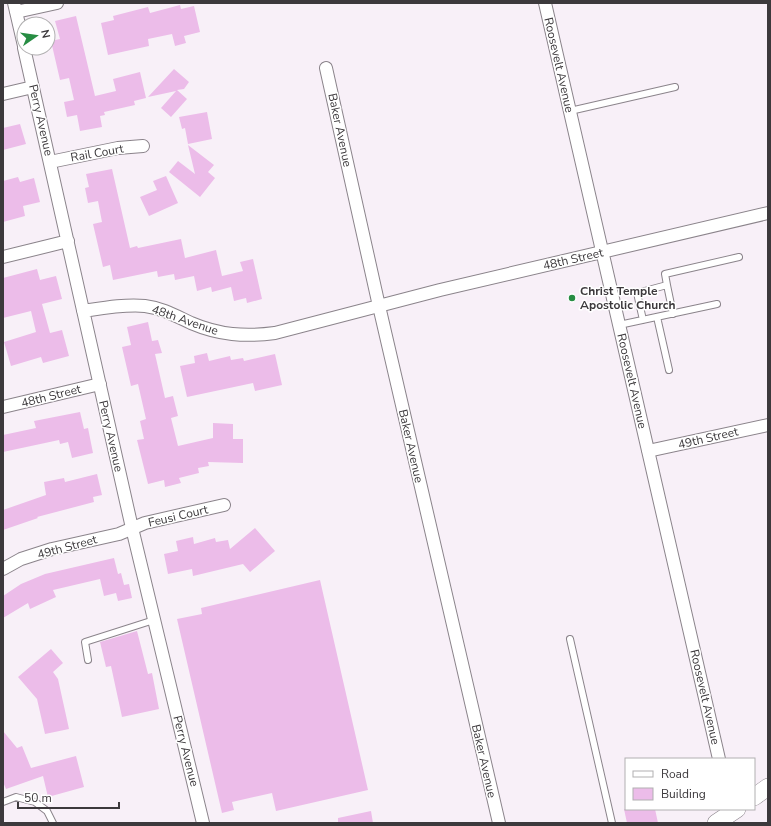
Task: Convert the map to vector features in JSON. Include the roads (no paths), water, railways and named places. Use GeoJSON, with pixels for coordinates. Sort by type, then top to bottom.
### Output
{"type":"FeatureCollection","features":[{"type":"Feature","properties":{"kind":"main road"},"geometry":{"type":"LineString","coordinates":[[755,796],[768,787]]}},
{"type":"Feature","properties":{"kind":"main road"},"geometry":{"type":"LineString","coordinates":[[716,823],[733,810]]}},
{"type":"Feature","properties":{"kind":"street"},"geometry":{"type":"LineString","coordinates":[[15,8],[57,3]]}},
{"type":"Feature","properties":{"kind":"street","name":"Roosevelt Avenue"},"geometry":{"type":"LineString","coordinates":[[545,3],[719,758]]}},
{"type":"Feature","properties":{"kind":"street","name":"Perry Avenue"},"geometry":{"type":"LineString","coordinates":[[26,56],[132,528],[203,823]]}},
{"type":"Feature","properties":{"kind":"street","name":"Baker Avenue"},"geometry":{"type":"LineString","coordinates":[[326,68],[379,306],[499,823]]}},
{"type":"Feature","properties":{"kind":"street"},"geometry":{"type":"LineString","coordinates":[[3,94],[33,87]]}},
{"type":"Feature","properties":{"kind":"street","name":"Rail Court"},"geometry":{"type":"LineString","coordinates":[[50,162],[118,148],[143,146]]}},
{"type":"Feature","properties":{"kind":"street","name":"48th Street"},"geometry":{"type":"LineString","coordinates":[[379,306],[440,290],[768,213]]}},
{"type":"Feature","properties":{"kind":"street"},"geometry":{"type":"LineString","coordinates":[[3,256],[68,241]]}},
{"type":"Feature","properties":{"kind":"street","name":"48th Avenue"},"geometry":{"type":"LineString","coordinates":[[83,311],[126,306],[144,306],[161,309],[218,332],[236,336],[256,336],[275,333],[379,306]]}},
{"type":"Feature","properties":{"kind":"street","name":"48th Street"},"geometry":{"type":"LineString","coordinates":[[3,407],[100,384]]}},
{"type":"Feature","properties":{"kind":"street","name":"49th Street"},"geometry":{"type":"LineString","coordinates":[[648,451],[768,425]]}},
{"type":"Feature","properties":{"kind":"street","name":"Feusi Court"},"geometry":{"type":"LineString","coordinates":[[132,528],[145,523],[224,505]]}},
{"type":"Feature","properties":{"kind":"street","name":"49th Street"},"geometry":{"type":"LineString","coordinates":[[3,568],[21,559],[52,549],[119,534],[132,528]]}},
{"type":"Feature","properties":{"kind":"lane"},"geometry":{"type":"LineString","coordinates":[[570,111],[674,87]]}},
{"type":"Feature","properties":{"kind":"lane"},"geometry":{"type":"LineString","coordinates":[[673,314],[665,274],[739,257]]}},
{"type":"Feature","properties":{"kind":"lane"},"geometry":{"type":"LineString","coordinates":[[643,320],[636,293],[668,285]]}},
{"type":"Feature","properties":{"kind":"lane"},"geometry":{"type":"LineString","coordinates":[[619,325],[717,304]]}},
{"type":"Feature","properties":{"kind":"lane"},"geometry":{"type":"LineString","coordinates":[[657,317],[669,370]]}},
{"type":"Feature","properties":{"kind":"lane"},"geometry":{"type":"LineString","coordinates":[[88,660],[85,642],[154,620]]}},
{"type":"Feature","properties":{"kind":"lane"},"geometry":{"type":"LineString","coordinates":[[570,639],[612,823]]}},
{"type":"Feature","properties":{"kind":"lane"},"geometry":{"type":"LineString","coordinates":[[3,802],[16,797],[35,802],[47,811],[53,823]]}},
{"type":"Feature","properties":{"kind":"place","name":"Christ Temple Apostolic Church"},"geometry":{"type":"Point","coordinates":[572,298]}}]}
